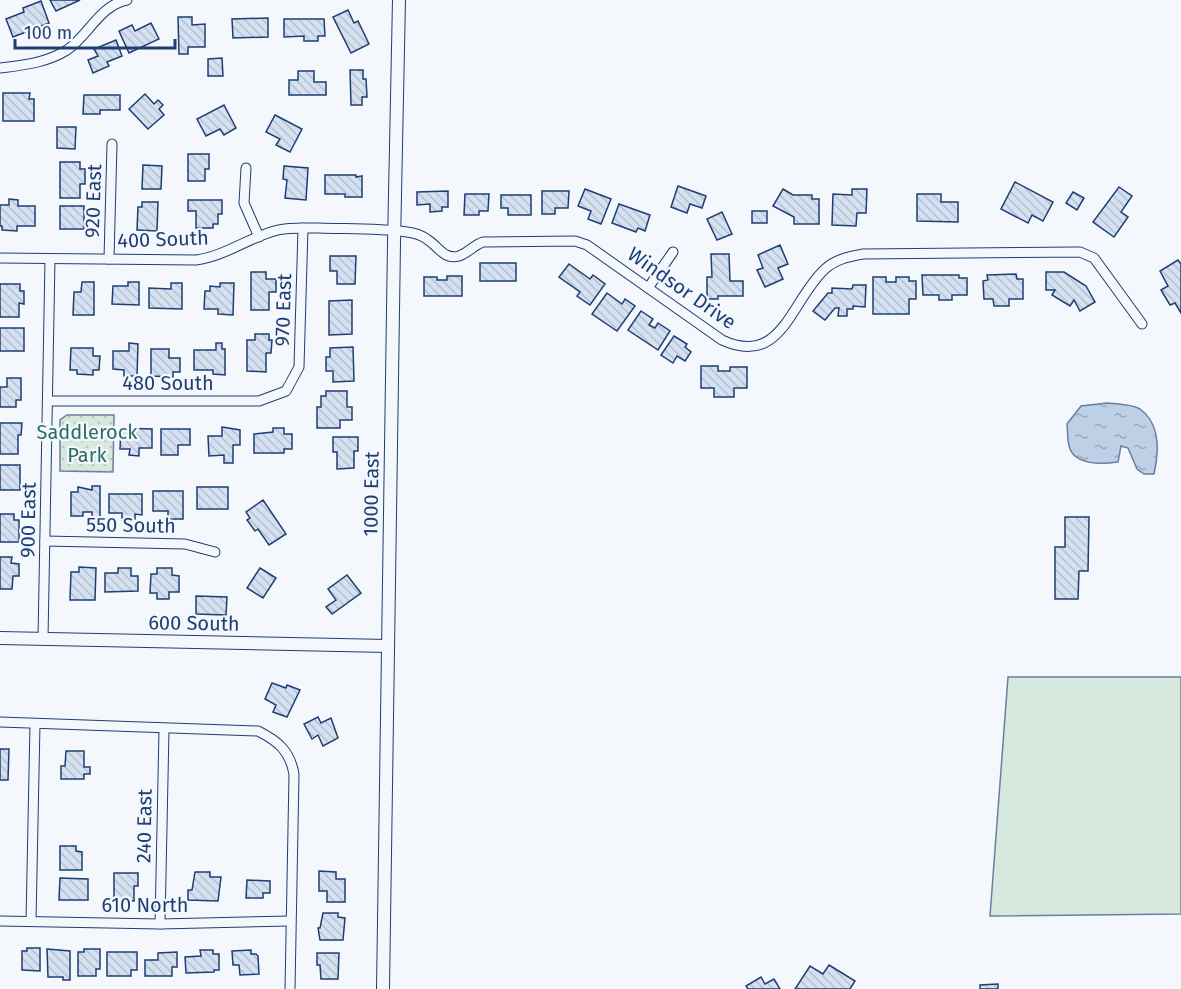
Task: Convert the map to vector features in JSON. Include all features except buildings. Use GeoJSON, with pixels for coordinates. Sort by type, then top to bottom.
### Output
{"type":"FeatureCollection","features":[{"type":"Feature","properties":{"kind":"street"},"geometry":{"type":"LineString","coordinates":[[0,68],[40,63],[68,49],[101,15],[127,0]]}},
{"type":"Feature","properties":{"kind":"street","name":"1000 East"},"geometry":{"type":"LineString","coordinates":[[383,989],[399,0]]}},
{"type":"Feature","properties":{"kind":"street","name":"920 East"},"geometry":{"type":"LineString","coordinates":[[109,259],[112,144]]}},
{"type":"Feature","properties":{"kind":"street"},"geometry":{"type":"LineString","coordinates":[[246,168],[244,203],[259,237]]}},
{"type":"Feature","properties":{"kind":"street","name":"970 East"},"geometry":{"type":"LineString","coordinates":[[286,391],[299,367],[303,228]]}},
{"type":"Feature","properties":{"kind":"street","name":"400 South"},"geometry":{"type":"LineString","coordinates":[[0,258],[196,260],[212,258],[279,229],[394,230]]}},
{"type":"Feature","properties":{"kind":"street","name":"Windsor Drive"},"geometry":{"type":"LineString","coordinates":[[394,230],[420,235],[429,240],[443,254],[451,256],[459,256],[473,245],[483,242],[574,241],[587,245],[722,340],[736,347],[749,348],[764,344],[778,334],[824,270],[841,258],[863,254],[1080,252],[1094,258],[1142,324]]}},
{"type":"Feature","properties":{"kind":"street"},"geometry":{"type":"LineString","coordinates":[[648,288],[673,252]]}},
{"type":"Feature","properties":{"kind":"street","name":"900 East"},"geometry":{"type":"LineString","coordinates":[[43,639],[50,259]]}},
{"type":"Feature","properties":{"kind":"street","name":"480 South"},"geometry":{"type":"LineString","coordinates":[[48,401],[259,401],[286,391]]}},
{"type":"Feature","properties":{"kind":"street","name":"550 South"},"geometry":{"type":"LineString","coordinates":[[45,541],[185,544],[215,552]]}},
{"type":"Feature","properties":{"kind":"street","name":"600 South"},"geometry":{"type":"LineString","coordinates":[[0,638],[388,646]]}},
{"type":"Feature","properties":{"kind":"street"},"geometry":{"type":"LineString","coordinates":[[0,722],[258,731],[275,739],[286,750],[292,761],[294,774],[290,989]]}},
{"type":"Feature","properties":{"kind":"street"},"geometry":{"type":"LineString","coordinates":[[31,921],[35,724]]}},
{"type":"Feature","properties":{"kind":"street","name":"240 East"},"geometry":{"type":"LineString","coordinates":[[160,924],[164,729]]}},
{"type":"Feature","properties":{"kind":"street","name":"610 North"},"geometry":{"type":"LineString","coordinates":[[0,921],[160,924],[290,921]]}},
{"type":"Feature","properties":{"kind":"green space","name":"Saddlerock Park"},"geometry":{"type":"Polygon","coordinates":[[[67,415],[114,415],[113,472],[60,471],[60,420],[67,415]]]}},
{"type":"Feature","properties":{"kind":"green space"},"geometry":{"type":"Polygon","coordinates":[[[1008,677],[1181,677],[1181,914],[990,916],[1008,677]]]}},
{"type":"Feature","properties":{"kind":"water"},"geometry":{"type":"Polygon","coordinates":[[[1107,403],[1137,407],[1152,422],[1157,439],[1154,474],[1144,474],[1137,469],[1128,448],[1121,446],[1118,462],[1091,463],[1073,455],[1068,443],[1067,424],[1081,406],[1107,403]]]}}]}
